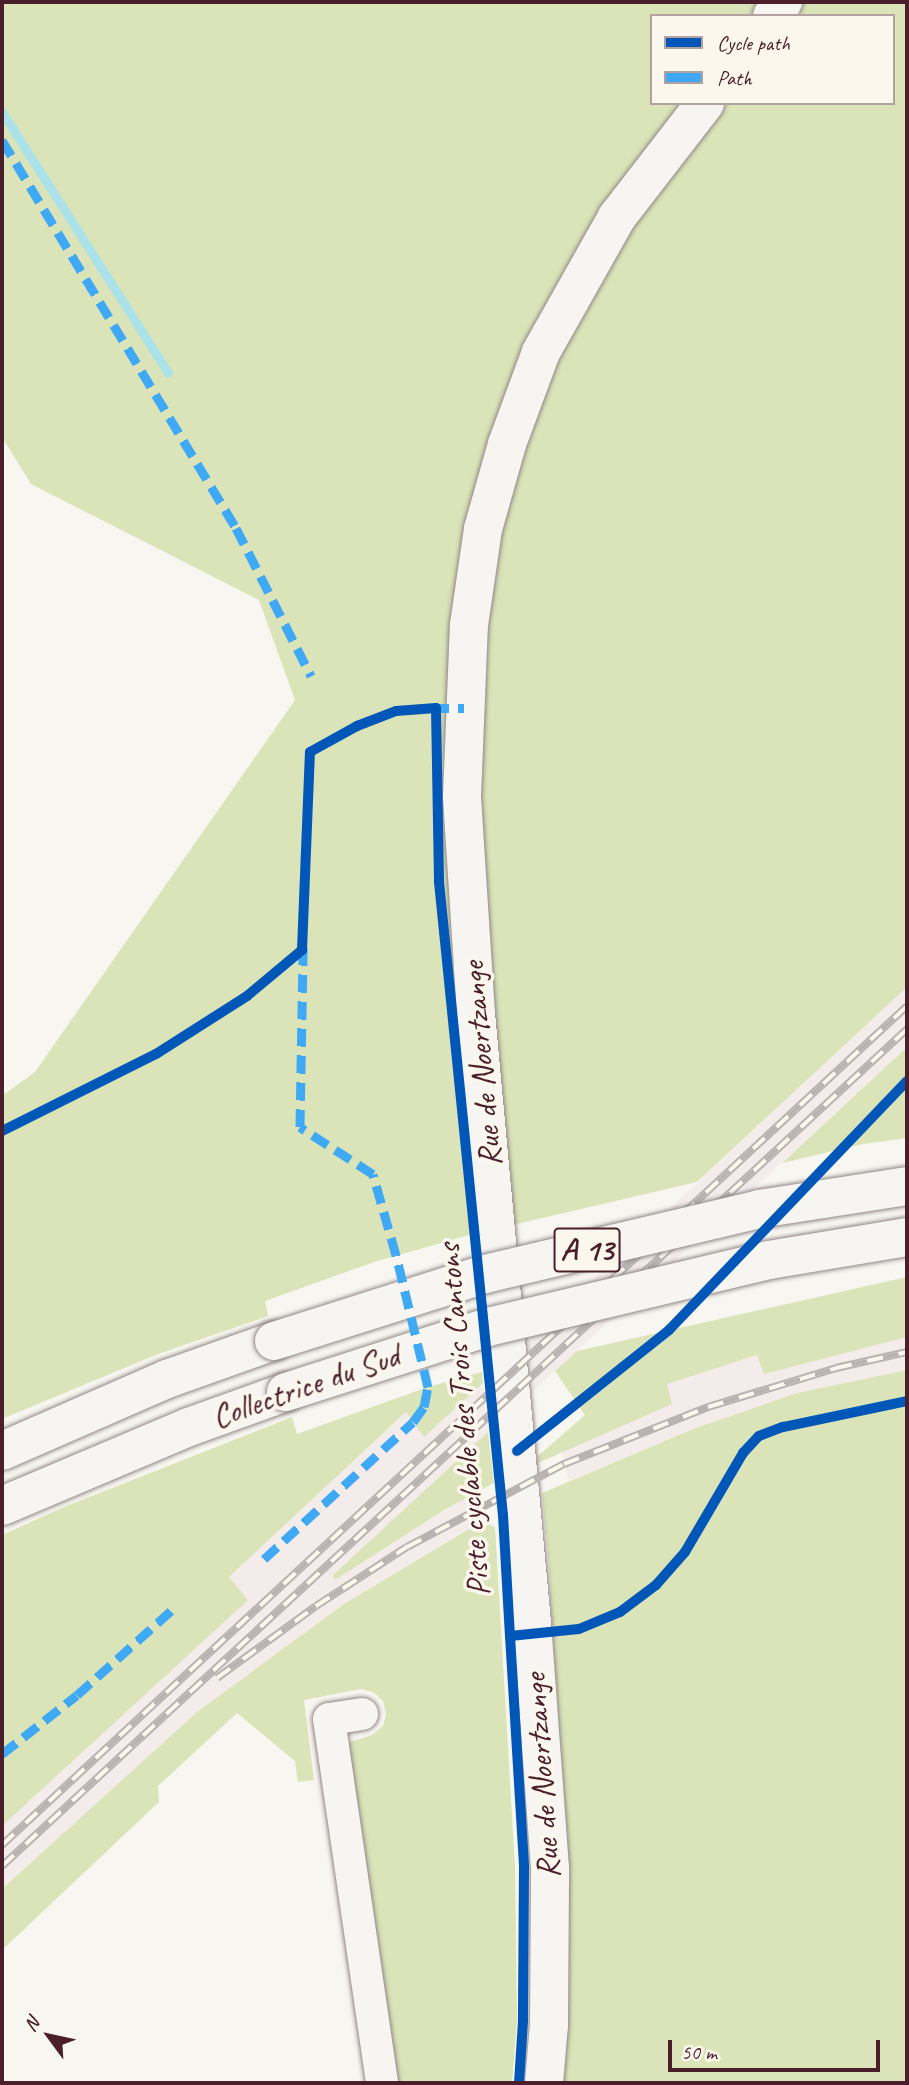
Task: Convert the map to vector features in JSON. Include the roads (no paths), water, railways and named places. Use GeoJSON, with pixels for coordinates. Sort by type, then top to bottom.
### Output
{"type":"FeatureCollection","features":[{"type":"Feature","properties":{"kind":"main road","name":"Rue de Noertzange"},"geometry":{"type":"LineString","coordinates":[[544,2083],[549,2025],[550,1868],[532,1621],[476,1014],[462,797],[469,625],[483,529],[507,444],[541,352],[617,217],[703,105]]}},
{"type":"Feature","properties":{"kind":"main road","name":"Collectrice du Sud"},"geometry":{"type":"LineString","coordinates":[[2,1451],[167,1379],[274,1341],[485,1274],[759,1209],[907,1186]]}},
{"type":"Feature","properties":{"kind":"main road","name":"Collectrice du Sud"},"geometry":{"type":"LineString","coordinates":[[2,1506],[140,1447],[286,1392],[488,1327],[769,1260],[907,1237]]}},
{"type":"Feature","properties":{"kind":"street"},"geometry":{"type":"LineString","coordinates":[[362,1714],[330,1719],[383,2083]]}},
{"type":"Feature","properties":{"kind":"waterway"},"geometry":{"type":"LineString","coordinates":[[2,112],[168,373]]}},
{"type":"Feature","properties":{"kind":"railway"},"geometry":{"type":"LineString","coordinates":[[2,1845],[907,1006]]}},
{"type":"Feature","properties":{"kind":"railway"},"geometry":{"type":"LineString","coordinates":[[2,1866],[907,1029]]}},
{"type":"Feature","properties":{"kind":"railway"},"geometry":{"type":"LineString","coordinates":[[217,1678],[316,1606],[407,1547],[564,1464],[708,1407],[836,1368],[907,1352]]}}]}
